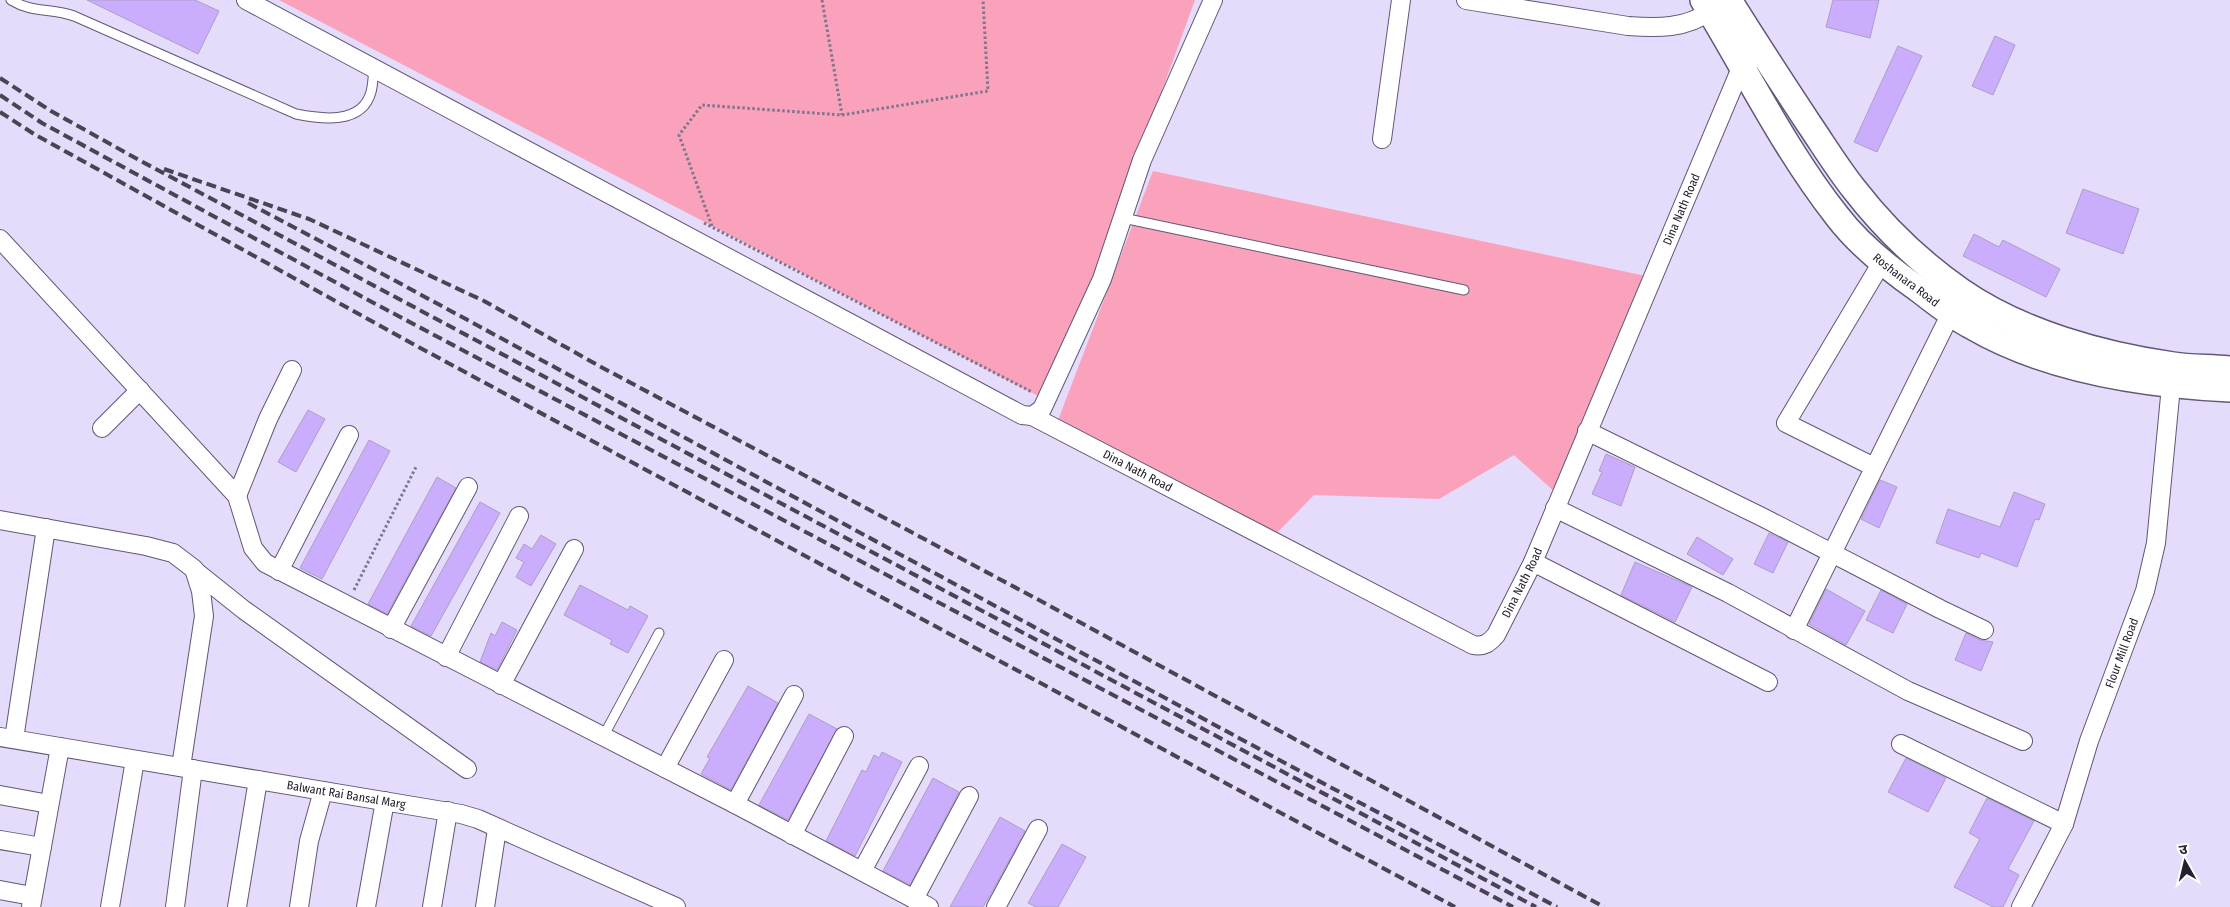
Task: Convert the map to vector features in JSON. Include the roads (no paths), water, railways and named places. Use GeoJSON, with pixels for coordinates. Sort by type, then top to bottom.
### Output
{"type":"FeatureCollection","features":[{"type":"Feature","properties":{"kind":"street","name":"Dina Nath Road"},"geometry":{"type":"LineString","coordinates":[[246,0],[1022,415],[1032,416],[1473,645],[1481,646],[1490,642],[1496,635],[1533,562],[1741,68]]}},
{"type":"Feature","properties":{"kind":"street"},"geometry":{"type":"LineString","coordinates":[[1032,416],[1042,409],[1102,279],[1142,160],[1214,0]]}},
{"type":"Feature","properties":{"kind":"street"},"geometry":{"type":"LineString","coordinates":[[1382,139],[1401,0]]}},
{"type":"Feature","properties":{"kind":"street"},"geometry":{"type":"LineString","coordinates":[[1466,0],[1628,26],[1653,28],[1681,25],[1698,20],[1714,4]]}},
{"type":"Feature","properties":{"kind":"street","name":"Roshanara Road"},"geometry":{"type":"LineString","coordinates":[[1714,4],[1762,55],[1859,195],[1911,250],[1962,292],[1998,312],[2041,332],[2099,350],[2174,365],[2230,369]]}},
{"type":"Feature","properties":{"kind":"street","name":"Roshanara Road"},"geometry":{"type":"LineString","coordinates":[[1714,4],[1741,68],[1819,192],[1837,217],[1882,262],[1971,326],[1992,337],[2037,355],[2102,374],[2171,386],[2230,389]]}},
{"type":"Feature","properties":{"kind":"street"},"geometry":{"type":"LineString","coordinates":[[1741,68],[1762,55]]}},
{"type":"Feature","properties":{"kind":"street"},"geometry":{"type":"LineString","coordinates":[[0,239],[238,496],[253,548],[265,563],[735,804],[921,903],[969,796]]}},
{"type":"Feature","properties":{"kind":"street"},"geometry":{"type":"LineString","coordinates":[[1874,466],[1786,424],[1882,262]]}},
{"type":"Feature","properties":{"kind":"street"},"geometry":{"type":"LineString","coordinates":[[1794,630],[1951,313]]}},
{"type":"Feature","properties":{"kind":"street"},"geometry":{"type":"LineString","coordinates":[[238,496],[268,419],[292,370]]}},
{"type":"Feature","properties":{"kind":"street","name":"Flour Mill Road"},"geometry":{"type":"LineString","coordinates":[[2021,907],[2064,824],[2089,741],[2145,591],[2152,567],[2171,386]]}},
{"type":"Feature","properties":{"kind":"street"},"geometry":{"type":"LineString","coordinates":[[102,428],[140,390]]}},
{"type":"Feature","properties":{"kind":"street"},"geometry":{"type":"LineString","coordinates":[[1587,431],[1832,552],[1984,630]]}},
{"type":"Feature","properties":{"kind":"street"},"geometry":{"type":"LineString","coordinates":[[279,571],[349,435]]}},
{"type":"Feature","properties":{"kind":"street"},"geometry":{"type":"LineString","coordinates":[[391,629],[468,487]]}},
{"type":"Feature","properties":{"kind":"street"},"geometry":{"type":"LineString","coordinates":[[1555,508],[1728,593],[1915,694],[2023,741]]}},
{"type":"Feature","properties":{"kind":"street"},"geometry":{"type":"LineString","coordinates":[[446,657],[519,516]]}},
{"type":"Feature","properties":{"kind":"street"},"geometry":{"type":"LineString","coordinates":[[0,520],[146,546],[172,553],[244,610],[467,769]]}},
{"type":"Feature","properties":{"kind":"street"},"geometry":{"type":"LineString","coordinates":[[7,738],[46,528]]}},
{"type":"Feature","properties":{"kind":"street"},"geometry":{"type":"LineString","coordinates":[[501,685],[574,549]]}},
{"type":"Feature","properties":{"kind":"street"},"geometry":{"type":"LineString","coordinates":[[1533,562],[1768,682]]}},
{"type":"Feature","properties":{"kind":"street"},"geometry":{"type":"LineString","coordinates":[[176,907],[187,768],[204,616],[201,591],[194,569]]}},
{"type":"Feature","properties":{"kind":"street"},"geometry":{"type":"LineString","coordinates":[[665,768],[724,660]]}},
{"type":"Feature","properties":{"kind":"street"},"geometry":{"type":"LineString","coordinates":[[735,804],[794,695]]}},
{"type":"Feature","properties":{"kind":"street"},"geometry":{"type":"LineString","coordinates":[[792,835],[844,736]]}},
{"type":"Feature","properties":{"kind":"street","name":"Balwant Rai Bansal Marg"},"geometry":{"type":"LineString","coordinates":[[7,738],[385,801],[478,819],[654,902],[676,907]]}},
{"type":"Feature","properties":{"kind":"street"},"geometry":{"type":"LineString","coordinates":[[1901,744],[2064,824]]}},
{"type":"Feature","properties":{"kind":"street"},"geometry":{"type":"LineString","coordinates":[[0,890],[32,902],[60,747]]}},
{"type":"Feature","properties":{"kind":"street"},"geometry":{"type":"LineString","coordinates":[[110,907],[135,760]]}},
{"type":"Feature","properties":{"kind":"street"},"geometry":{"type":"LineString","coordinates":[[862,872],[919,766]]}},
{"type":"Feature","properties":{"kind":"street"},"geometry":{"type":"LineString","coordinates":[[237,907],[258,780]]}},
{"type":"Feature","properties":{"kind":"street"},"geometry":{"type":"LineString","coordinates":[[299,907],[309,841],[323,791]]}},
{"type":"Feature","properties":{"kind":"street"},"geometry":{"type":"LineString","coordinates":[[0,795],[49,804]]}},
{"type":"Feature","properties":{"kind":"street"},"geometry":{"type":"LineString","coordinates":[[366,907],[385,801]]}},
{"type":"Feature","properties":{"kind":"street"},"geometry":{"type":"LineString","coordinates":[[432,907],[448,812]]}},
{"type":"Feature","properties":{"kind":"street"},"geometry":{"type":"LineString","coordinates":[[485,907],[497,829]]}},
{"type":"Feature","properties":{"kind":"street"},"geometry":{"type":"LineString","coordinates":[[996,907],[1038,830]]}},
{"type":"Feature","properties":{"kind":"street"},"geometry":{"type":"LineString","coordinates":[[0,840],[42,847]]}},
{"type":"Feature","properties":{"kind":"lane"},"geometry":{"type":"LineString","coordinates":[[11,0],[27,8],[56,11],[74,16],[296,114],[322,119],[336,119],[352,114],[364,106],[371,94],[374,69]]}},
{"type":"Feature","properties":{"kind":"lane"},"geometry":{"type":"LineString","coordinates":[[1123,218],[1464,290]]}},
{"type":"Feature","properties":{"kind":"lane"},"geometry":{"type":"LineString","coordinates":[[602,737],[659,633]]}},
{"type":"Feature","properties":{"kind":"railway"},"geometry":{"type":"LineString","coordinates":[[0,78],[51,111],[139,160],[1536,907]]}},
{"type":"Feature","properties":{"kind":"railway"},"geometry":{"type":"LineString","coordinates":[[0,95],[42,123],[370,301],[1513,907]]}},
{"type":"Feature","properties":{"kind":"railway"},"geometry":{"type":"LineString","coordinates":[[0,112],[34,134],[413,344],[1455,907]]}},
{"type":"Feature","properties":{"kind":"railway"},"geometry":{"type":"LineString","coordinates":[[164,169],[309,219],[484,301],[601,367],[1037,599],[1604,907]]}},
{"type":"Feature","properties":{"kind":"railway"},"geometry":{"type":"LineString","coordinates":[[248,203],[1298,770],[1557,907]]}}]}
